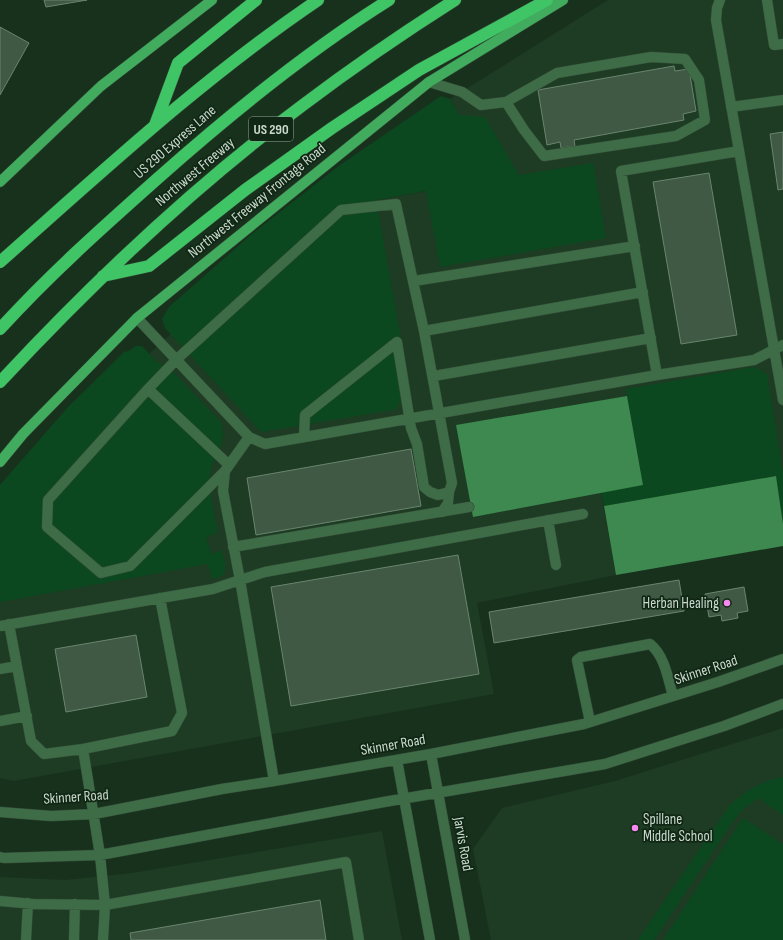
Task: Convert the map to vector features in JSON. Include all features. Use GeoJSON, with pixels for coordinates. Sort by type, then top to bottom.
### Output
{"type":"FeatureCollection","features":[{"type":"Feature","properties":{"kind":"highway"},"geometry":{"type":"LineString","coordinates":[[155,125],[178,63],[256,0]]}},
{"type":"Feature","properties":{"kind":"highway"},"geometry":{"type":"LineString","coordinates":[[0,262],[155,125],[274,30],[318,0]]}},
{"type":"Feature","properties":{"kind":"highway","name":"US 290 Express Lane"},"geometry":{"type":"LineString","coordinates":[[0,329],[90,238],[215,127],[357,20],[389,0]]}},
{"type":"Feature","properties":{"kind":"highway","name":"Northwest Freeway"},"geometry":{"type":"LineString","coordinates":[[0,382],[102,277],[196,191],[296,110],[373,54],[455,0]]}},
{"type":"Feature","properties":{"kind":"highway"},"geometry":{"type":"LineString","coordinates":[[102,277],[149,266],[246,190],[338,124],[420,70],[547,0]]}},
{"type":"Feature","properties":{"kind":"main road"},"geometry":{"type":"LineString","coordinates":[[0,182],[101,86],[212,0]]}},
{"type":"Feature","properties":{"kind":"main road","name":"Northwest Freeway Frontage Road"},"geometry":{"type":"LineString","coordinates":[[0,462],[23,434],[137,318],[429,82],[563,0]]}},
{"type":"Feature","properties":{"kind":"street"},"geometry":{"type":"LineString","coordinates":[[720,0],[717,8],[716,20],[739,151],[779,348],[783,400]]}},
{"type":"Feature","properties":{"kind":"street"},"geometry":{"type":"LineString","coordinates":[[767,0],[774,45],[783,44]]}},
{"type":"Feature","properties":{"kind":"street"},"geometry":{"type":"LineString","coordinates":[[429,82],[462,92],[482,104],[506,102],[557,73],[651,57],[685,59],[699,80],[705,120],[676,136],[544,156],[524,130],[506,102]]}},
{"type":"Feature","properties":{"kind":"street"},"geometry":{"type":"LineString","coordinates":[[732,107],[783,100]]}},
{"type":"Feature","properties":{"kind":"street"},"geometry":{"type":"LineString","coordinates":[[657,375],[621,171],[739,151]]}},
{"type":"Feature","properties":{"kind":"street"},"geometry":{"type":"LineString","coordinates":[[249,437],[227,468],[130,566],[101,573],[47,528],[48,500],[177,359],[341,210],[396,204],[434,376],[452,483],[448,503],[442,512]]}},
{"type":"Feature","properties":{"kind":"street"},"geometry":{"type":"LineString","coordinates":[[414,281],[635,246]]}},
{"type":"Feature","properties":{"kind":"street"},"geometry":{"type":"LineString","coordinates":[[424,331],[643,292]]}},
{"type":"Feature","properties":{"kind":"street"},"geometry":{"type":"LineString","coordinates":[[137,318],[249,437],[265,444],[657,375],[754,360],[779,348]]}},
{"type":"Feature","properties":{"kind":"street"},"geometry":{"type":"LineString","coordinates":[[434,376],[651,338]]}},
{"type":"Feature","properties":{"kind":"street"},"geometry":{"type":"LineString","coordinates":[[304,437],[305,415],[397,342],[411,428],[417,444],[424,487],[430,492],[438,495],[449,492]]}},
{"type":"Feature","properties":{"kind":"street"},"geometry":{"type":"LineString","coordinates":[[148,389],[227,468]]}},
{"type":"Feature","properties":{"kind":"street"},"geometry":{"type":"LineString","coordinates":[[227,468],[223,491],[240,580],[274,781]]}},
{"type":"Feature","properties":{"kind":"street"},"geometry":{"type":"LineString","coordinates":[[233,547],[469,507]]}},
{"type":"Feature","properties":{"kind":"street"},"geometry":{"type":"LineString","coordinates":[[160,598],[182,713],[172,731],[82,749],[44,754],[31,741],[17,666],[5,625],[160,598],[213,589],[264,572],[583,514]]}},
{"type":"Feature","properties":{"kind":"street"},"geometry":{"type":"LineString","coordinates":[[548,520],[556,566]]}},
{"type":"Feature","properties":{"kind":"street"},"geometry":{"type":"LineString","coordinates":[[590,722],[577,660],[581,657],[650,644],[657,649],[661,655],[673,696]]}},
{"type":"Feature","properties":{"kind":"street","name":"Skinner Road"},"geometry":{"type":"LineString","coordinates":[[0,812],[51,816],[94,814],[222,789],[431,754],[590,722],[783,660]]}},
{"type":"Feature","properties":{"kind":"street"},"geometry":{"type":"LineString","coordinates":[[0,669],[17,666]]}},
{"type":"Feature","properties":{"kind":"street"},"geometry":{"type":"LineString","coordinates":[[0,857],[100,855],[439,792],[605,764],[724,726],[783,704]]}},
{"type":"Feature","properties":{"kind":"street"},"geometry":{"type":"LineString","coordinates":[[0,721],[27,716]]}},
{"type":"Feature","properties":{"kind":"street"},"geometry":{"type":"LineString","coordinates":[[82,749],[100,855],[105,905],[103,940]]}},
{"type":"Feature","properties":{"kind":"street","name":"Jarvis Road"},"geometry":{"type":"LineString","coordinates":[[431,754],[465,940]]}},
{"type":"Feature","properties":{"kind":"street"},"geometry":{"type":"LineString","coordinates":[[397,760],[430,940]]}},
{"type":"Feature","properties":{"kind":"street"},"geometry":{"type":"LineString","coordinates":[[0,901],[105,905],[346,862],[359,940]]}},
{"type":"Feature","properties":{"kind":"street"},"geometry":{"type":"LineString","coordinates":[[26,940],[28,903]]}},
{"type":"Feature","properties":{"kind":"street"},"geometry":{"type":"LineString","coordinates":[[74,940],[75,904]]}},
{"type":"Feature","properties":{"kind":"shaded area"},"geometry":{"type":"Polygon","coordinates":[[[608,0],[783,0],[783,524],[775,476],[643,485],[601,493],[616,575],[477,603],[494,694],[14,781],[0,778],[0,525],[135,367],[252,259],[313,211],[518,175],[459,115],[450,99],[608,0]]]}},
{"type":"Feature","properties":{"kind":"shaded area"},"geometry":{"type":"Polygon","coordinates":[[[441,96],[450,99],[459,115],[485,117],[519,175],[593,163],[606,238],[440,267],[426,191],[376,200],[412,400],[398,403],[398,409],[261,432],[165,328],[162,319],[169,307],[253,233],[340,165],[441,96]]]}},
{"type":"Feature","properties":{"kind":"shaded area"},"geometry":{"type":"Polygon","coordinates":[[[136,346],[142,346],[157,362],[170,369],[221,422],[223,430],[222,443],[213,464],[210,478],[217,532],[206,538],[212,554],[221,550],[225,560],[224,572],[222,576],[212,579],[208,564],[0,602],[0,485],[68,407],[125,351],[127,352],[136,346]]]}},
{"type":"Feature","properties":{"kind":"shaded area"},"geometry":{"type":"Polygon","coordinates":[[[753,367],[761,370],[767,375],[783,473],[783,524],[775,476],[604,506],[601,492],[643,484],[626,389],[753,367]]]}},
{"type":"Feature","properties":{"kind":"shaded area"},"geometry":{"type":"Polygon","coordinates":[[[627,396],[643,485],[473,517],[456,425],[627,396]]]}},
{"type":"Feature","properties":{"kind":"shaded area"},"geometry":{"type":"Polygon","coordinates":[[[776,476],[783,524],[783,546],[616,575],[604,506],[776,476]]]}},
{"type":"Feature","properties":{"kind":"shaded area","name":"Spillane Middle School"},"geometry":{"type":"Polygon","coordinates":[[[783,728],[783,940],[491,940],[473,849],[502,808],[615,781],[783,728]]]}},
{"type":"Feature","properties":{"kind":"shaded area"},"geometry":{"type":"Polygon","coordinates":[[[783,777],[783,815],[758,798],[742,810],[654,940],[638,940],[729,806],[754,787],[783,777]]]}},
{"type":"Feature","properties":{"kind":"shaded area"},"geometry":{"type":"Polygon","coordinates":[[[743,818],[783,844],[783,940],[663,940],[743,818]]]}},
{"type":"Feature","properties":{"kind":"shaded area"},"geometry":{"type":"Polygon","coordinates":[[[382,831],[402,940],[0,940],[0,877],[65,880],[132,873],[382,831]]]}},
{"type":"Feature","properties":{"kind":"building"},"geometry":{"type":"Polygon","coordinates":[[[44,0],[87,0],[46,7],[44,0]]]}},
{"type":"Feature","properties":{"kind":"building"},"geometry":{"type":"Polygon","coordinates":[[[0,27],[29,43],[0,95],[0,27]]]}},
{"type":"Feature","properties":{"kind":"building"},"geometry":{"type":"Polygon","coordinates":[[[674,66],[675,71],[689,69],[696,111],[683,114],[684,120],[574,140],[575,146],[561,148],[560,142],[547,145],[538,90],[674,66]]]}},
{"type":"Feature","properties":{"kind":"building"},"geometry":{"type":"Polygon","coordinates":[[[783,132],[783,189],[778,190],[770,134],[783,132]]]}},
{"type":"Feature","properties":{"kind":"building"},"geometry":{"type":"Polygon","coordinates":[[[709,173],[737,335],[681,344],[653,182],[709,173]]]}},
{"type":"Feature","properties":{"kind":"building"},"geometry":{"type":"Polygon","coordinates":[[[411,449],[421,506],[256,535],[247,478],[411,449]]]}},
{"type":"Feature","properties":{"kind":"building"},"geometry":{"type":"Polygon","coordinates":[[[458,555],[479,674],[291,706],[271,587],[458,555]]]}},
{"type":"Feature","properties":{"kind":"building"},"geometry":{"type":"Polygon","coordinates":[[[679,580],[684,611],[494,643],[489,612],[679,580]]]}},
{"type":"Feature","properties":{"kind":"building","name":"Herban Healing"},"geometry":{"type":"Polygon","coordinates":[[[744,587],[748,611],[737,613],[738,618],[722,621],[721,615],[709,617],[705,594],[744,587]]]}},
{"type":"Feature","properties":{"kind":"building"},"geometry":{"type":"Polygon","coordinates":[[[136,635],[147,697],[66,712],[55,649],[136,635]]]}},
{"type":"Feature","properties":{"kind":"building"},"geometry":{"type":"Polygon","coordinates":[[[320,900],[326,940],[131,940],[130,933],[320,900]]]}},
{"type":"Feature","properties":{"kind":"place","name":"Herban Healing"},"geometry":{"type":"Point","coordinates":[727,603]}},
{"type":"Feature","properties":{"kind":"place","name":"Spillane Middle School"},"geometry":{"type":"Point","coordinates":[635,828]}}]}
